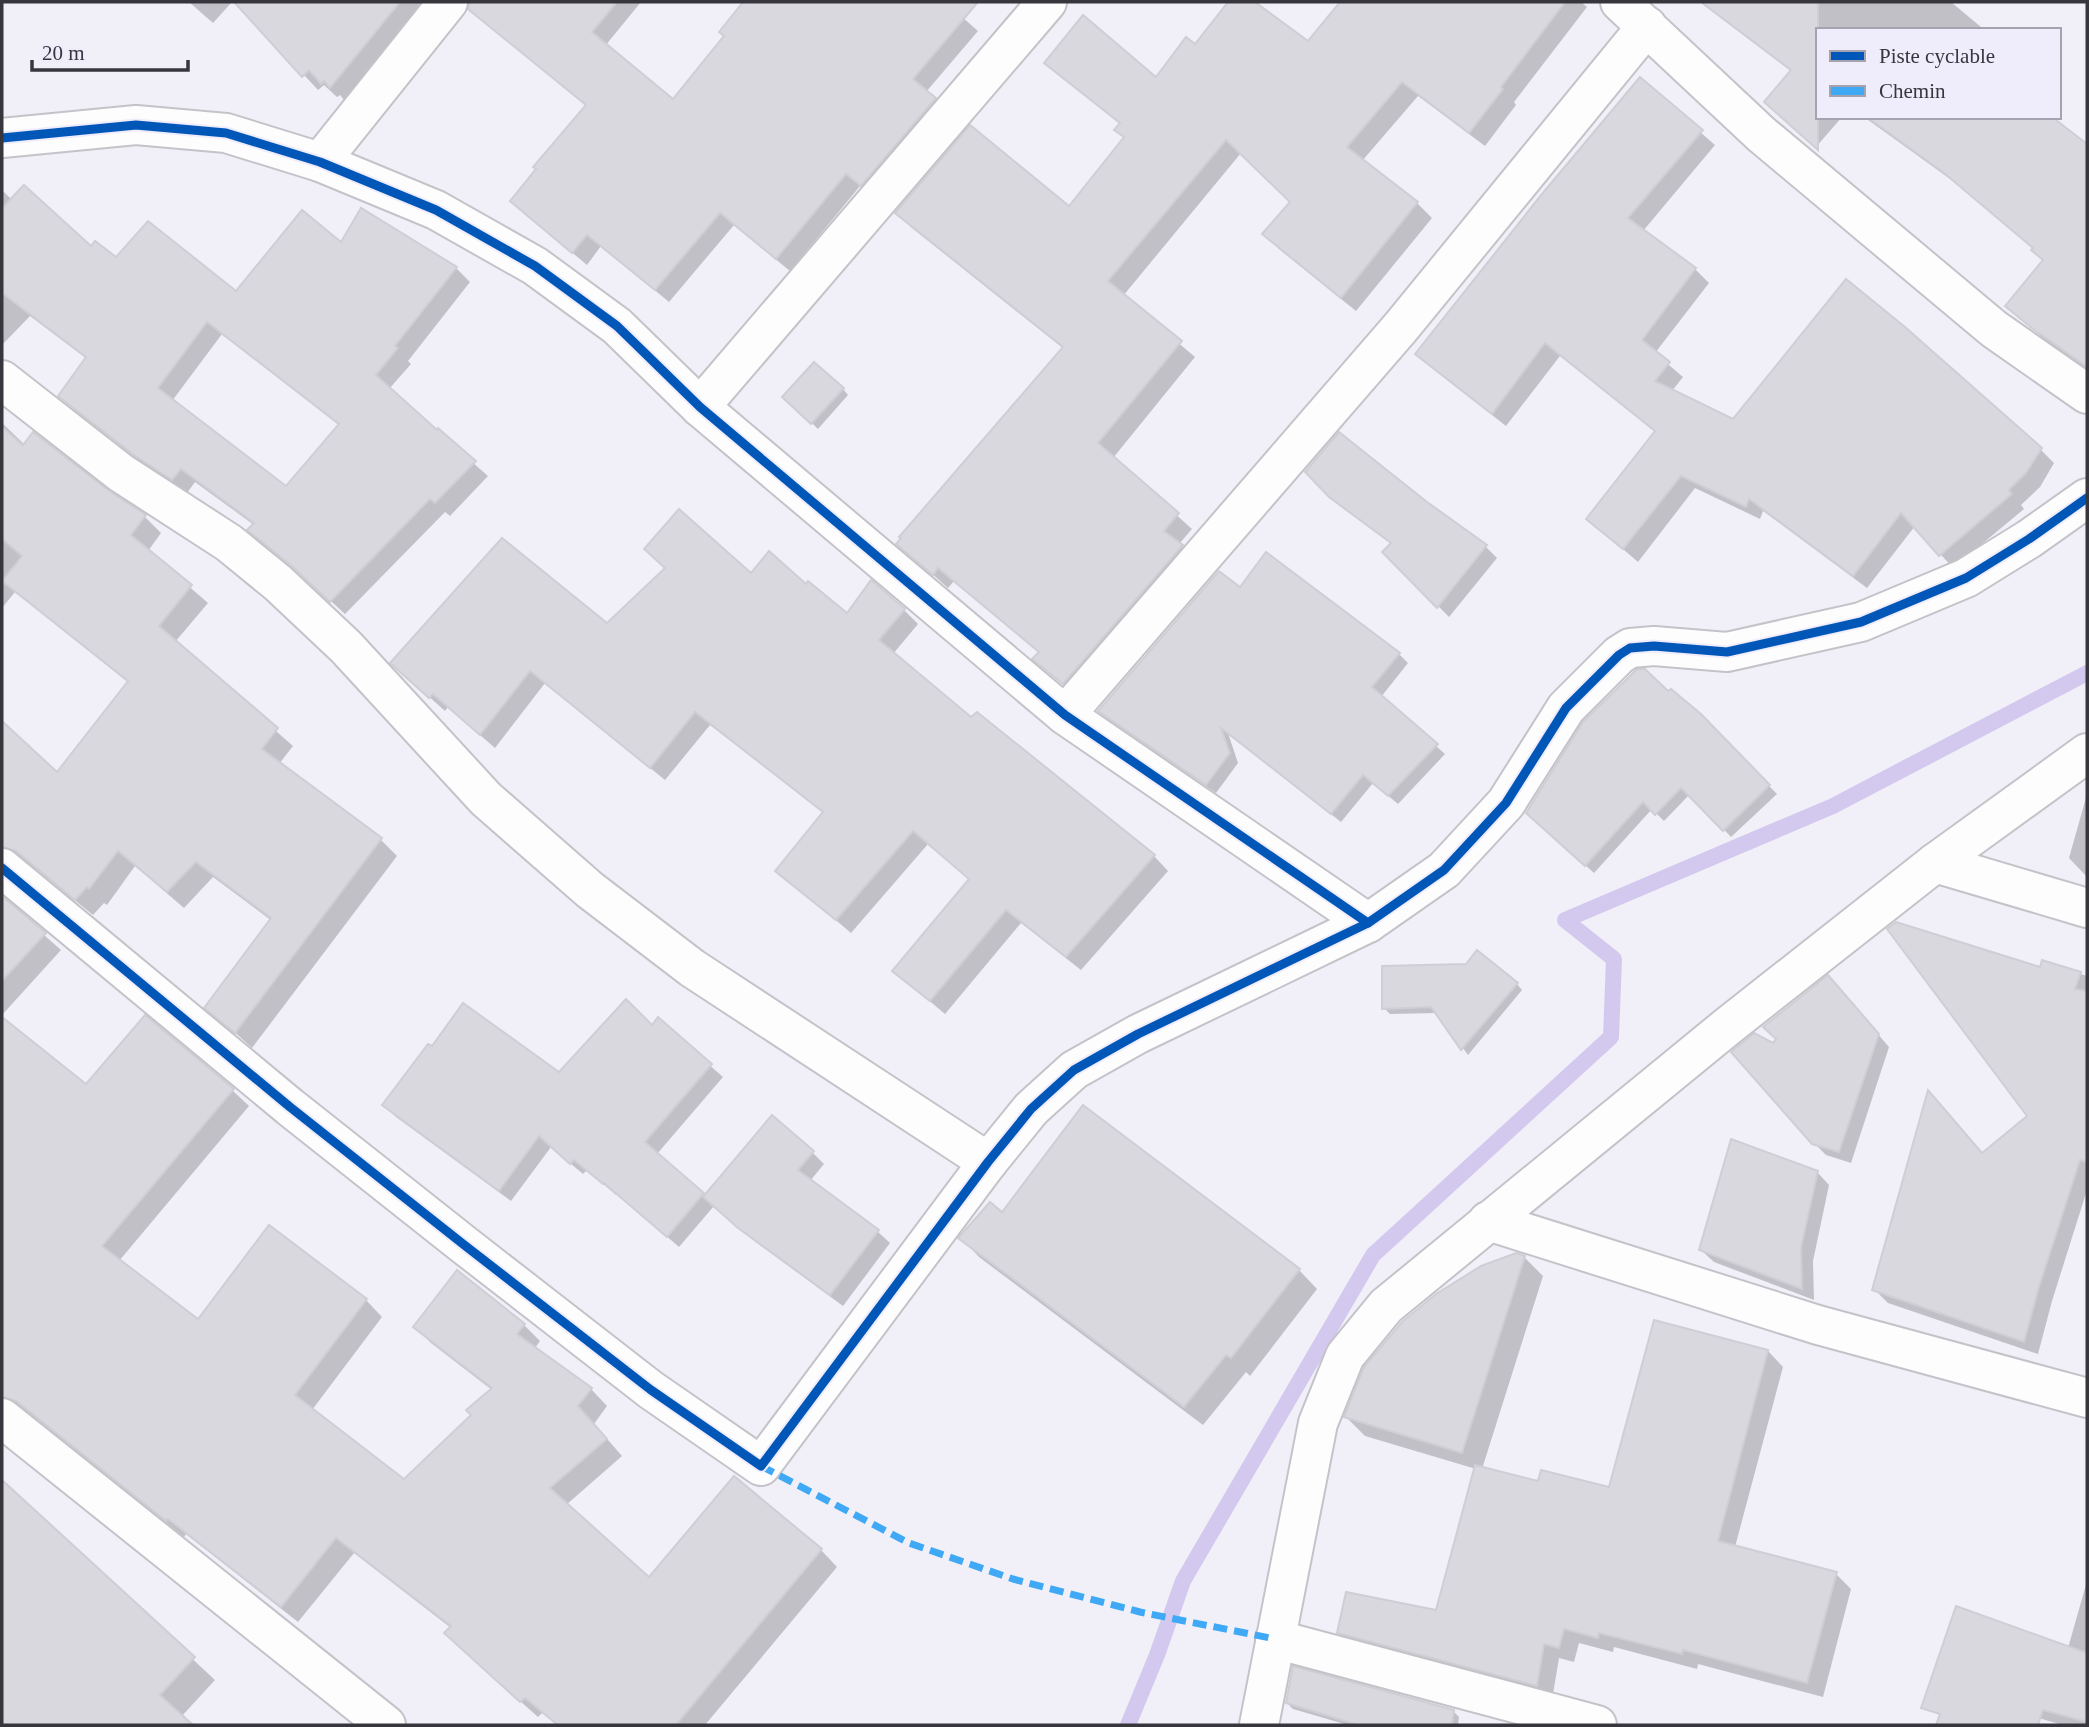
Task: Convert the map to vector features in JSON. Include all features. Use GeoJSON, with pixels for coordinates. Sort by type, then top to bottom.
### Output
{"type":"FeatureCollection","features":[{"type":"Feature","properties":{"kind":"street"},"geometry":{"type":"LineString","coordinates":[[320,162],[448,2]]}},
{"type":"Feature","properties":{"kind":"street"},"geometry":{"type":"LineString","coordinates":[[699,407],[1047,2]]}},
{"type":"Feature","properties":{"kind":"street"},"geometry":{"type":"LineString","coordinates":[[1065,715],[1401,327],[1633,14],[1761,134],[1994,329],[2087,394]]}},
{"type":"Feature","properties":{"kind":"street"},"geometry":{"type":"LineString","coordinates":[[2,138],[136,125],[226,133],[320,162],[436,210],[535,266],[617,326],[699,407],[1065,715],[1368,923]]}},
{"type":"Feature","properties":{"kind":"street"},"geometry":{"type":"LineString","coordinates":[[2,380],[121,473],[229,543],[278,583],[346,647],[486,799],[590,890],[692,968],[988,1162]]}},
{"type":"Feature","properties":{"kind":"street"},"geometry":{"type":"LineString","coordinates":[[2,868],[290,1107],[651,1390],[761,1466],[988,1162],[1031,1109],[1074,1070],[1138,1034],[1368,923],[1444,870],[1506,803],[1566,708],[1619,655],[1630,648],[1654,646],[1727,652],[1861,622],[1966,578],[2029,540],[2087,498]]}},
{"type":"Feature","properties":{"kind":"street"},"geometry":{"type":"LineString","coordinates":[[1259,1725],[1318,1423],[1345,1356],[1386,1306],[1728,1026],[1935,863],[2087,753]]}},
{"type":"Feature","properties":{"kind":"street"},"geometry":{"type":"LineString","coordinates":[[1935,863],[2087,908]]}},
{"type":"Feature","properties":{"kind":"street"},"geometry":{"type":"LineString","coordinates":[[1488,1221],[1818,1325],[2087,1398]]}},
{"type":"Feature","properties":{"kind":"street"},"geometry":{"type":"LineString","coordinates":[[2,1418],[386,1725]]}},
{"type":"Feature","properties":{"kind":"street"},"geometry":{"type":"LineString","coordinates":[[1275,1639],[1597,1725]]}},
{"type":"Feature","properties":{"kind":"building"},"geometry":{"type":"Polygon","coordinates":[[[234,2],[400,2],[330,88],[324,81],[321,84],[309,70],[302,77],[234,2]]]}},
{"type":"Feature","properties":{"kind":"building"},"geometry":{"type":"Polygon","coordinates":[[[469,2],[617,2],[592,32],[673,99],[724,36],[719,32],[743,2],[978,2],[913,79],[936,98],[861,186],[846,174],[776,259],[720,213],[655,290],[587,235],[572,253],[510,201],[536,169],[533,167],[586,105],[468,9],[469,2]]]}},
{"type":"Feature","properties":{"kind":"building"},"geometry":{"type":"Polygon","coordinates":[[[1228,2],[1255,2],[1308,41],[1340,2],[1565,2],[1469,133],[1402,82],[1347,147],[1418,202],[1341,298],[1262,234],[1290,202],[1226,140],[1108,281],[1182,341],[1098,443],[1179,513],[1164,531],[1183,545],[1063,684],[1032,659],[1039,652],[938,568],[933,575],[896,544],[901,538],[899,537],[1063,347],[895,213],[970,125],[1069,206],[1124,137],[1114,130],[1120,123],[1044,63],[1083,15],[1156,77],[1186,37],[1195,44],[1228,2]]]}},
{"type":"Feature","properties":{"kind":"building"},"geometry":{"type":"Polygon","coordinates":[[[1701,2],[1818,2],[1818,150],[1764,102],[1791,70],[1701,2]]]}},
{"type":"Feature","properties":{"kind":"building"},"geometry":{"type":"Polygon","coordinates":[[[1640,77],[1703,130],[1628,218],[1696,268],[1642,340],[1670,362],[1655,381],[1733,419],[1846,279],[1905,327],[2042,448],[2026,473],[2009,490],[2012,494],[1939,556],[1901,513],[1853,576],[1749,499],[1746,507],[1681,476],[1623,549],[1586,519],[1655,431],[1545,343],[1492,414],[1415,354],[1542,194],[1640,77]]]}},
{"type":"Feature","properties":{"kind":"building"},"geometry":{"type":"Polygon","coordinates":[[[1870,119],[2055,119],[2087,144],[2087,367],[2005,306],[2043,260],[2031,250],[2033,248],[1944,173],[1870,119]]]}},
{"type":"Feature","properties":{"kind":"building"},"geometry":{"type":"Polygon","coordinates":[[[24,185],[91,246],[95,241],[116,257],[148,221],[236,291],[302,210],[341,242],[361,208],[457,267],[395,346],[398,348],[376,375],[476,461],[435,503],[430,499],[330,602],[293,567],[247,530],[254,523],[181,469],[172,480],[134,455],[58,396],[86,357],[2,293],[2,208],[24,185]],[[207,322],[158,388],[286,486],[339,424],[207,322]]]}},
{"type":"Feature","properties":{"kind":"building"},"geometry":{"type":"Polygon","coordinates":[[[814,362],[844,388],[811,424],[782,397],[814,362]]]}},
{"type":"Feature","properties":{"kind":"building"},"geometry":{"type":"Polygon","coordinates":[[[2,427],[23,445],[33,432],[108,490],[146,515],[131,535],[192,585],[159,626],[278,728],[262,749],[382,838],[235,1033],[204,1008],[271,918],[196,862],[167,892],[118,851],[89,889],[87,887],[75,900],[16,851],[2,847],[2,721],[57,772],[128,681],[2,581],[22,556],[2,539],[2,427]]]}},
{"type":"Feature","properties":{"kind":"building"},"geometry":{"type":"Polygon","coordinates":[[[1339,432],[1427,502],[1487,545],[1437,608],[1382,552],[1391,543],[1329,497],[1305,472],[1339,432]]]}},
{"type":"Feature","properties":{"kind":"building"},"geometry":{"type":"Polygon","coordinates":[[[679,509],[751,573],[769,551],[806,584],[808,581],[847,613],[871,580],[905,609],[879,640],[971,717],[977,712],[1155,855],[1066,957],[1006,910],[930,1001],[892,971],[969,879],[913,831],[836,920],[775,871],[823,812],[695,712],[650,768],[530,671],[480,735],[433,694],[429,698],[390,663],[502,538],[607,623],[665,568],[644,549],[679,509]]]}},
{"type":"Feature","properties":{"kind":"building"},"geometry":{"type":"Polygon","coordinates":[[[1266,552],[1400,653],[1372,687],[1438,744],[1388,796],[1363,775],[1331,814],[1221,728],[1230,753],[1206,785],[1098,711],[1219,571],[1240,587],[1266,552]]]}},
{"type":"Feature","properties":{"kind":"building"},"geometry":{"type":"Polygon","coordinates":[[[1637,669],[1645,669],[1668,691],[1671,689],[1701,714],[1770,785],[1723,831],[1681,788],[1655,815],[1643,802],[1585,866],[1526,813],[1583,722],[1637,669]]]}},
{"type":"Feature","properties":{"kind":"building"},"geometry":{"type":"Polygon","coordinates":[[[2,896],[46,933],[2,981],[2,896]]]}},
{"type":"Feature","properties":{"kind":"building"},"geometry":{"type":"Polygon","coordinates":[[[1896,922],[2040,967],[2042,960],[2081,972],[2075,989],[2087,991],[2087,1162],[2080,1160],[2024,1342],[1872,1290],[1928,1090],[1982,1153],[2027,1116],[1887,929],[1896,922]]]}},
{"type":"Feature","properties":{"kind":"building"},"geometry":{"type":"Polygon","coordinates":[[[1477,950],[1518,983],[1461,1050],[1431,1007],[1382,1009],[1382,966],[1466,964],[1477,950]]]}},
{"type":"Feature","properties":{"kind":"building"},"geometry":{"type":"Polygon","coordinates":[[[1828,975],[1879,1034],[1839,1152],[1812,1144],[1731,1052],[1754,1033],[1773,1043],[1776,1039],[1763,1027],[1828,975]]]}},
{"type":"Feature","properties":{"kind":"building"},"geometry":{"type":"Polygon","coordinates":[[[626,999],[652,1025],[658,1017],[712,1064],[645,1142],[704,1193],[667,1237],[604,1183],[574,1160],[570,1164],[539,1136],[499,1191],[382,1105],[428,1044],[432,1046],[463,1003],[559,1072],[626,999]]]}},
{"type":"Feature","properties":{"kind":"building"},"geometry":{"type":"Polygon","coordinates":[[[145,1015],[234,1089],[102,1246],[198,1319],[269,1225],[367,1299],[295,1395],[404,1479],[471,1415],[466,1410],[492,1388],[413,1327],[457,1270],[525,1324],[517,1334],[592,1388],[578,1406],[607,1439],[550,1488],[649,1577],[734,1476],[822,1549],[676,1725],[558,1725],[525,1698],[520,1702],[444,1633],[451,1626],[336,1538],[281,1607],[168,1519],[166,1521],[16,1401],[2,1397],[2,1017],[86,1084],[145,1015]]]}},
{"type":"Feature","properties":{"kind":"building"},"geometry":{"type":"Polygon","coordinates":[[[1083,1105],[1300,1269],[1231,1358],[1226,1355],[1184,1407],[958,1238],[990,1202],[1002,1212],[1083,1105]]]}},
{"type":"Feature","properties":{"kind":"building"},"geometry":{"type":"Polygon","coordinates":[[[772,1115],[814,1151],[798,1170],[879,1230],[830,1295],[738,1228],[703,1197],[772,1115]]]}},
{"type":"Feature","properties":{"kind":"building"},"geometry":{"type":"Polygon","coordinates":[[[1731,1139],[1818,1171],[1801,1248],[1802,1289],[1699,1250],[1731,1139]]]}},
{"type":"Feature","properties":{"kind":"building"},"geometry":{"type":"Polygon","coordinates":[[[1516,1253],[1525,1256],[1462,1453],[1344,1417],[1364,1367],[1402,1322],[1436,1294],[1481,1266],[1516,1253]]]}},
{"type":"Feature","properties":{"kind":"building"},"geometry":{"type":"Polygon","coordinates":[[[1654,1320],[1768,1350],[1718,1541],[1837,1572],[1807,1683],[1683,1650],[1682,1654],[1599,1633],[1598,1638],[1564,1629],[1559,1648],[1544,1644],[1537,1686],[1337,1633],[1346,1592],[1436,1610],[1475,1465],[1538,1481],[1541,1470],[1609,1487],[1654,1320]]]}},
{"type":"Feature","properties":{"kind":"building"},"geometry":{"type":"Polygon","coordinates":[[[2,1480],[195,1657],[160,1695],[193,1725],[2,1725],[2,1480]]]}},
{"type":"Feature","properties":{"kind":"building"},"geometry":{"type":"Polygon","coordinates":[[[1956,1606],[2087,1653],[2087,1722],[2043,1710],[2038,1725],[1936,1725],[1940,1714],[1921,1708],[1956,1606]]]}},
{"type":"Feature","properties":{"kind":"building"},"geometry":{"type":"Polygon","coordinates":[[[1293,1666],[1454,1710],[1452,1725],[1358,1725],[1286,1703],[1293,1666]]]}},
{"type":"Feature","properties":{"kind":"waterway"},"geometry":{"type":"LineString","coordinates":[[1128,1725],[1157,1655],[1183,1581],[1373,1255],[1611,1037],[1614,959],[1565,920],[1833,806],[2087,673]]}},
{"type":"Feature","properties":{"kind":"marked path"},"geometry":{"type":"LineString","coordinates":[[761,1466],[909,1543],[1013,1579],[1140,1612],[1275,1639]]}},
{"type":"Feature","properties":{"kind":"cycle path"},"geometry":{"type":"LineString","coordinates":[[2,138],[136,125],[226,133],[320,162],[436,210],[535,266],[617,326],[700,407],[1065,715],[1368,923]]}},
{"type":"Feature","properties":{"kind":"cycle path"},"geometry":{"type":"LineString","coordinates":[[2,868],[290,1107],[463,1244],[651,1390],[761,1466],[988,1162],[1031,1109],[1074,1070],[1138,1034],[1368,923],[1444,870],[1506,803],[1566,708],[1619,655],[1630,648],[1654,646],[1727,652],[1861,622],[1966,578],[2029,539],[2087,498]]}}]}
